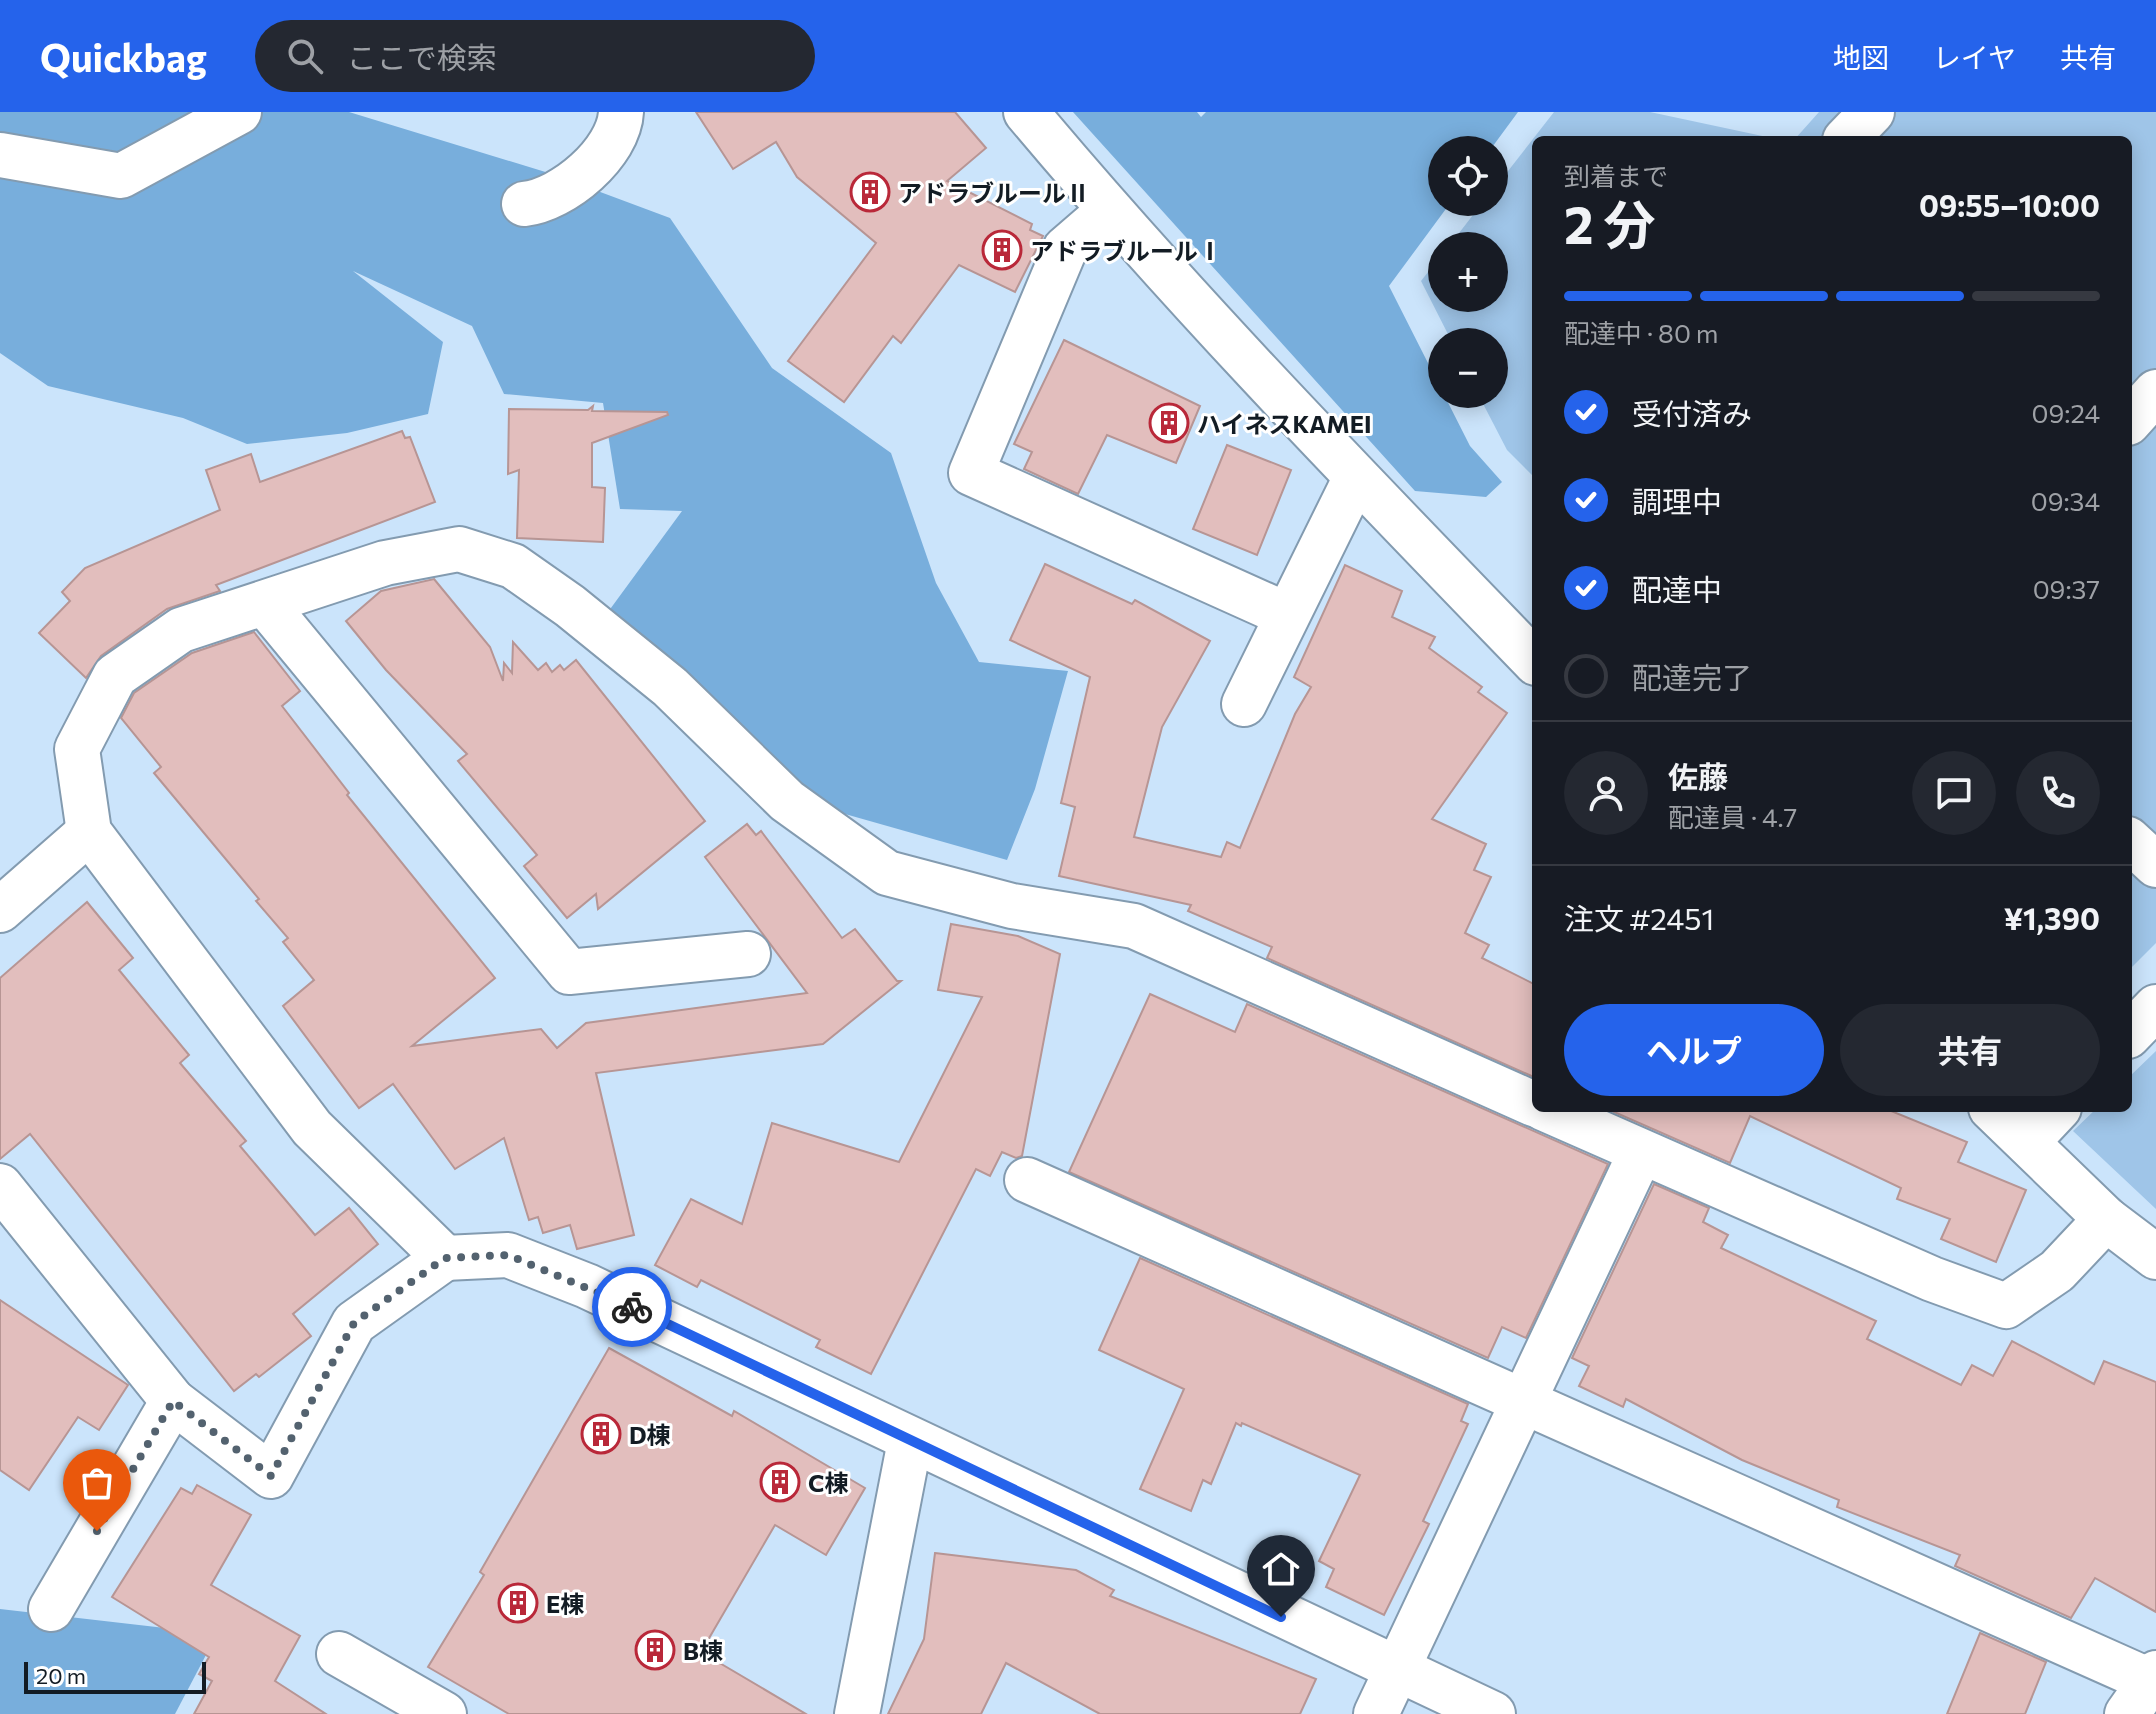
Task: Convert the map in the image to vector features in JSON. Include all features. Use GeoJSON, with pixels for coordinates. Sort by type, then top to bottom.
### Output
{"type":"FeatureCollection","features":[{"type":"Feature","properties":{"kind":"street"},"geometry":{"type":"LineString","coordinates":[[0,155],[121,176],[239,112]]}},
{"type":"Feature","properties":{"kind":"street"},"geometry":{"type":"LineString","coordinates":[[524,204],[545,201],[595,165],[621,125],[621,112]]}},
{"type":"Feature","properties":{"kind":"street"},"geometry":{"type":"LineString","coordinates":[[1026,112],[1109,211],[1356,477],[1532,659]]}},
{"type":"Feature","properties":{"kind":"street"},"geometry":{"type":"LineString","coordinates":[[1849,136],[1872,112]]}},
{"type":"Feature","properties":{"kind":"street"},"geometry":{"type":"LineString","coordinates":[[1109,211],[1065,249],[971,473],[1287,615]]}},
{"type":"Feature","properties":{"kind":"street"},"geometry":{"type":"LineString","coordinates":[[2132,419],[2156,392]]}},
{"type":"Feature","properties":{"kind":"street"},"geometry":{"type":"LineString","coordinates":[[1244,704],[1356,477]]}},
{"type":"Feature","properties":{"kind":"street"},"geometry":{"type":"LineString","coordinates":[[445,1258],[312,1128],[89,832],[77,749],[115,676],[181,630],[266,605],[385,563],[459,549],[513,566],[570,606],[670,687],[787,801],[887,873],[1012,906],[1134,926],[1532,1103]]}},
{"type":"Feature","properties":{"kind":"street"},"geometry":{"type":"LineString","coordinates":[[266,605],[569,972],[748,954]]}},
{"type":"Feature","properties":{"kind":"street"},"geometry":{"type":"LineString","coordinates":[[0,910],[89,832]]}},
{"type":"Feature","properties":{"kind":"street"},"geometry":{"type":"LineString","coordinates":[[2132,843],[2156,865]]}},
{"type":"Feature","properties":{"kind":"street"},"geometry":{"type":"LineString","coordinates":[[2132,1032],[2156,1007]]}},
{"type":"Feature","properties":{"kind":"street"},"geometry":{"type":"LineString","coordinates":[[1552,1112],[1932,1279],[2006,1306],[2057,1271],[2106,1219]]}},
{"type":"Feature","properties":{"kind":"street"},"geometry":{"type":"LineString","coordinates":[[1995,1112],[2106,1219],[2156,1257]]}},
{"type":"Feature","properties":{"kind":"street"},"geometry":{"type":"LineString","coordinates":[[2027,1142],[2055,1112]]}},
{"type":"Feature","properties":{"kind":"street"},"geometry":{"type":"LineString","coordinates":[[1376,1714],[1641,1152]]}},
{"type":"Feature","properties":{"kind":"street"},"geometry":{"type":"LineString","coordinates":[[1027,1180],[1523,1401],[2144,1689]]}},
{"type":"Feature","properties":{"kind":"street"},"geometry":{"type":"LineString","coordinates":[[0,1186],[173,1401],[271,1476],[354,1323],[445,1258],[508,1255],[587,1286],[1396,1671],[1493,1714]]}},
{"type":"Feature","properties":{"kind":"street"},"geometry":{"type":"LineString","coordinates":[[51,1609],[173,1401]]}},
{"type":"Feature","properties":{"kind":"street"},"geometry":{"type":"LineString","coordinates":[[857,1714],[910,1441]]}},
{"type":"Feature","properties":{"kind":"street"},"geometry":{"type":"LineString","coordinates":[[339,1654],[444,1714]]}},
{"type":"Feature","properties":{"kind":"shaded area"},"geometry":{"type":"Polygon","coordinates":[[[0,112],[349,112],[552,174],[670,218],[772,368],[891,453],[936,583],[979,662],[1068,671],[1035,789],[1007,860],[838,812],[778,772],[608,612],[682,511],[620,509],[603,403],[504,394],[472,326],[353,271],[443,342],[428,414],[347,433],[247,444],[183,418],[48,386],[0,353],[0,112]]]}},
{"type":"Feature","properties":{"kind":"shaded area"},"geometry":{"type":"Polygon","coordinates":[[[1073,112],[1197,112],[1201,117],[1206,112],[1518,112],[1500,136],[1428,136],[1428,216],[1441,216],[1389,286],[1428,363],[1428,408],[1451,408],[1470,446],[1502,482],[1486,497],[1415,491],[1073,112]]]}},
{"type":"Feature","properties":{"kind":"shaded area"},"geometry":{"type":"Polygon","coordinates":[[[1554,112],[1650,112],[1762,136],[1535,136],[1554,112]]]}},
{"type":"Feature","properties":{"kind":"shaded area"},"geometry":{"type":"Polygon","coordinates":[[[1819,112],[2156,112],[2156,943],[2132,967],[2132,136],[1798,136],[1819,112]]]}},
{"type":"Feature","properties":{"kind":"shaded area"},"geometry":{"type":"Polygon","coordinates":[[[1532,140],[1532,475],[1507,450],[1485,408],[1508,408],[1508,328],[1445,328],[1437,312],[1508,312],[1508,232],[1460,232],[1472,216],[1508,216],[1508,171],[1532,140]]]}},
{"type":"Feature","properties":{"kind":"shaded area"},"geometry":{"type":"Polygon","coordinates":[[[1428,272],[1428,295],[1421,281],[1428,272]]]}},
{"type":"Feature","properties":{"kind":"shaded area"},"geometry":{"type":"Polygon","coordinates":[[[2156,1051],[2156,1209],[2073,1131],[2093,1112],[2132,1112],[2132,1074],[2156,1051]]]}},
{"type":"Feature","properties":{"kind":"shaded area"},"geometry":{"type":"Polygon","coordinates":[[[0,1609],[217,1634],[175,1714],[0,1714],[0,1609]]]}},
{"type":"Feature","properties":{"kind":"building"},"geometry":{"type":"Polygon","coordinates":[[[696,112],[955,112],[986,148],[947,181],[1032,224],[1030,230],[1043,236],[1015,292],[959,265],[901,343],[893,336],[844,402],[788,361],[876,243],[797,177],[776,142],[733,169],[696,112]]]}},
{"type":"Feature","properties":{"kind":"building"},"geometry":{"type":"Polygon","coordinates":[[[1064,340],[1200,406],[1176,463],[1107,435],[1078,494],[1024,469],[1032,452],[1014,444],[1064,340]]]}},
{"type":"Feature","properties":{"kind":"building"},"geometry":{"type":"Polygon","coordinates":[[[593,406],[592,411],[667,412],[668,415],[592,443],[592,487],[605,488],[603,542],[517,538],[519,470],[508,474],[509,409],[588,410],[593,406]]]}},
{"type":"Feature","properties":{"kind":"building"},"geometry":{"type":"Polygon","coordinates":[[[402,431],[405,438],[410,437],[435,502],[216,585],[220,591],[167,609],[101,656],[86,678],[39,633],[70,601],[62,592],[85,568],[220,510],[206,470],[251,454],[260,482],[402,431]]]}},
{"type":"Feature","properties":{"kind":"building"},"geometry":{"type":"Polygon","coordinates":[[[1227,445],[1291,470],[1257,555],[1193,529],[1227,445]]]}},
{"type":"Feature","properties":{"kind":"building"},"geometry":{"type":"Polygon","coordinates":[[[1045,564],[1132,604],[1135,600],[1210,641],[1162,727],[1134,837],[1221,857],[1227,842],[1240,848],[1295,714],[1311,687],[1294,677],[1345,565],[1402,591],[1392,617],[1435,637],[1429,648],[1482,687],[1478,692],[1507,713],[1432,819],[1486,844],[1474,870],[1491,877],[1465,933],[1489,945],[1482,958],[1532,983],[1532,1076],[1267,958],[1272,947],[1188,911],[1191,905],[1059,876],[1075,807],[1061,803],[1090,677],[1010,640],[1045,564]]]}},
{"type":"Feature","properties":{"kind":"building"},"geometry":{"type":"Polygon","coordinates":[[[434,579],[490,647],[503,681],[504,663],[512,673],[513,642],[538,670],[546,663],[552,672],[560,665],[564,670],[576,660],[705,821],[598,909],[596,894],[567,918],[524,866],[537,855],[458,761],[467,754],[386,670],[346,621],[381,591],[434,579]]]}},
{"type":"Feature","properties":{"kind":"building"},"geometry":{"type":"Polygon","coordinates":[[[254,632],[300,691],[282,706],[349,793],[347,795],[495,978],[412,1046],[541,1029],[557,1048],[586,1023],[807,993],[705,857],[747,824],[756,835],[761,831],[842,938],[855,929],[897,981],[901,981],[823,1044],[596,1073],[634,1235],[577,1249],[570,1225],[543,1233],[538,1217],[529,1220],[504,1138],[455,1169],[393,1084],[359,1108],[283,1006],[314,980],[283,942],[288,938],[256,901],[259,899],[154,773],[161,767],[121,718],[134,693],[192,653],[254,632]]]}},
{"type":"Feature","properties":{"kind":"building"},"geometry":{"type":"Polygon","coordinates":[[[87,902],[133,958],[119,970],[189,1055],[180,1063],[246,1141],[240,1146],[315,1235],[349,1208],[378,1244],[293,1314],[311,1336],[259,1377],[256,1374],[234,1391],[30,1134],[0,1159],[0,978],[87,902]]]}},
{"type":"Feature","properties":{"kind":"building"},"geometry":{"type":"Polygon","coordinates":[[[951,924],[1018,936],[1060,954],[1022,1156],[1016,1158],[1002,1152],[990,1176],[976,1169],[871,1374],[816,1347],[820,1340],[701,1280],[697,1287],[655,1265],[691,1199],[742,1224],[772,1123],[899,1162],[982,997],[938,990],[951,924]]]}},
{"type":"Feature","properties":{"kind":"building"},"geometry":{"type":"Polygon","coordinates":[[[1150,994],[1235,1032],[1247,1004],[1608,1164],[1526,1338],[1502,1327],[1488,1358],[1069,1172],[1150,994]]]}},
{"type":"Feature","properties":{"kind":"building"},"geometry":{"type":"Polygon","coordinates":[[[1614,1112],[1894,1112],[1967,1142],[1958,1162],[2026,1190],[1996,1262],[1941,1239],[1950,1219],[1897,1199],[1901,1188],[1750,1116],[1730,1163],[1614,1112]]]}},
{"type":"Feature","properties":{"kind":"building"},"geometry":{"type":"Polygon","coordinates":[[[1654,1184],[1709,1208],[1703,1222],[1728,1235],[1721,1248],[1876,1321],[1867,1339],[1961,1385],[1972,1365],[1993,1376],[2012,1341],[2094,1384],[2104,1361],[2156,1382],[2156,1612],[2095,1578],[2071,1618],[1955,1566],[1960,1555],[1837,1507],[1839,1500],[1742,1460],[1626,1399],[1623,1407],[1579,1386],[1589,1366],[1572,1358],[1654,1184]]]}},
{"type":"Feature","properties":{"kind":"building"},"geometry":{"type":"Polygon","coordinates":[[[1140,1258],[1468,1404],[1461,1421],[1468,1424],[1423,1521],[1429,1524],[1384,1615],[1326,1587],[1334,1569],[1319,1561],[1360,1475],[1236,1423],[1211,1484],[1203,1480],[1191,1511],[1140,1489],[1184,1389],[1099,1350],[1140,1258]]]}},
{"type":"Feature","properties":{"kind":"building"},"geometry":{"type":"Polygon","coordinates":[[[0,1300],[128,1385],[99,1430],[78,1417],[29,1490],[0,1470],[0,1300]]]}},
{"type":"Feature","properties":{"kind":"building"},"geometry":{"type":"Polygon","coordinates":[[[609,1348],[732,1416],[734,1411],[865,1488],[826,1555],[775,1525],[701,1652],[806,1714],[509,1714],[428,1667],[484,1575],[480,1572],[609,1348]]]}},
{"type":"Feature","properties":{"kind":"building"},"geometry":{"type":"Polygon","coordinates":[[[197,1485],[251,1515],[211,1585],[300,1636],[275,1681],[326,1714],[194,1714],[212,1681],[199,1674],[209,1657],[112,1597],[181,1488],[192,1494],[197,1485]]]}},
{"type":"Feature","properties":{"kind":"building"},"geometry":{"type":"Polygon","coordinates":[[[935,1553],[1076,1570],[1114,1590],[1110,1596],[1316,1679],[1300,1714],[1100,1714],[1006,1663],[981,1714],[888,1714],[924,1639],[935,1553]]]}},
{"type":"Feature","properties":{"kind":"building"},"geometry":{"type":"Polygon","coordinates":[[[1980,1633],[2046,1662],[2025,1714],[1947,1714],[1980,1633]]]}},
{"type":"Feature","properties":{"kind":"way so far"},"geometry":{"type":"LineString","coordinates":[[97,1531],[173,1401],[271,1476],[354,1323],[445,1258],[508,1255],[632,1307]]}},
{"type":"Feature","properties":{"kind":"place","name":"アドラブルールⅡ"},"geometry":{"type":"Point","coordinates":[870,192]}},
{"type":"Feature","properties":{"kind":"place","name":"アドラブルールⅠ"},"geometry":{"type":"Point","coordinates":[1002,250]}},
{"type":"Feature","properties":{"kind":"place","name":"ハイネスKAMEI"},"geometry":{"type":"Point","coordinates":[1169,423]}},
{"type":"Feature","properties":{"kind":"place","name":"D棟"},"geometry":{"type":"Point","coordinates":[601,1434]}},
{"type":"Feature","properties":{"kind":"place","name":"C棟"},"geometry":{"type":"Point","coordinates":[780,1482]}},
{"type":"Feature","properties":{"kind":"place","name":"E棟"},"geometry":{"type":"Point","coordinates":[518,1603]}},
{"type":"Feature","properties":{"kind":"place","name":"B棟"},"geometry":{"type":"Point","coordinates":[655,1650]}},
{"type":"Feature","properties":{"kind":"route"},"geometry":{"type":"LineString","coordinates":[[632,1307],[1281,1617]]}}]}
